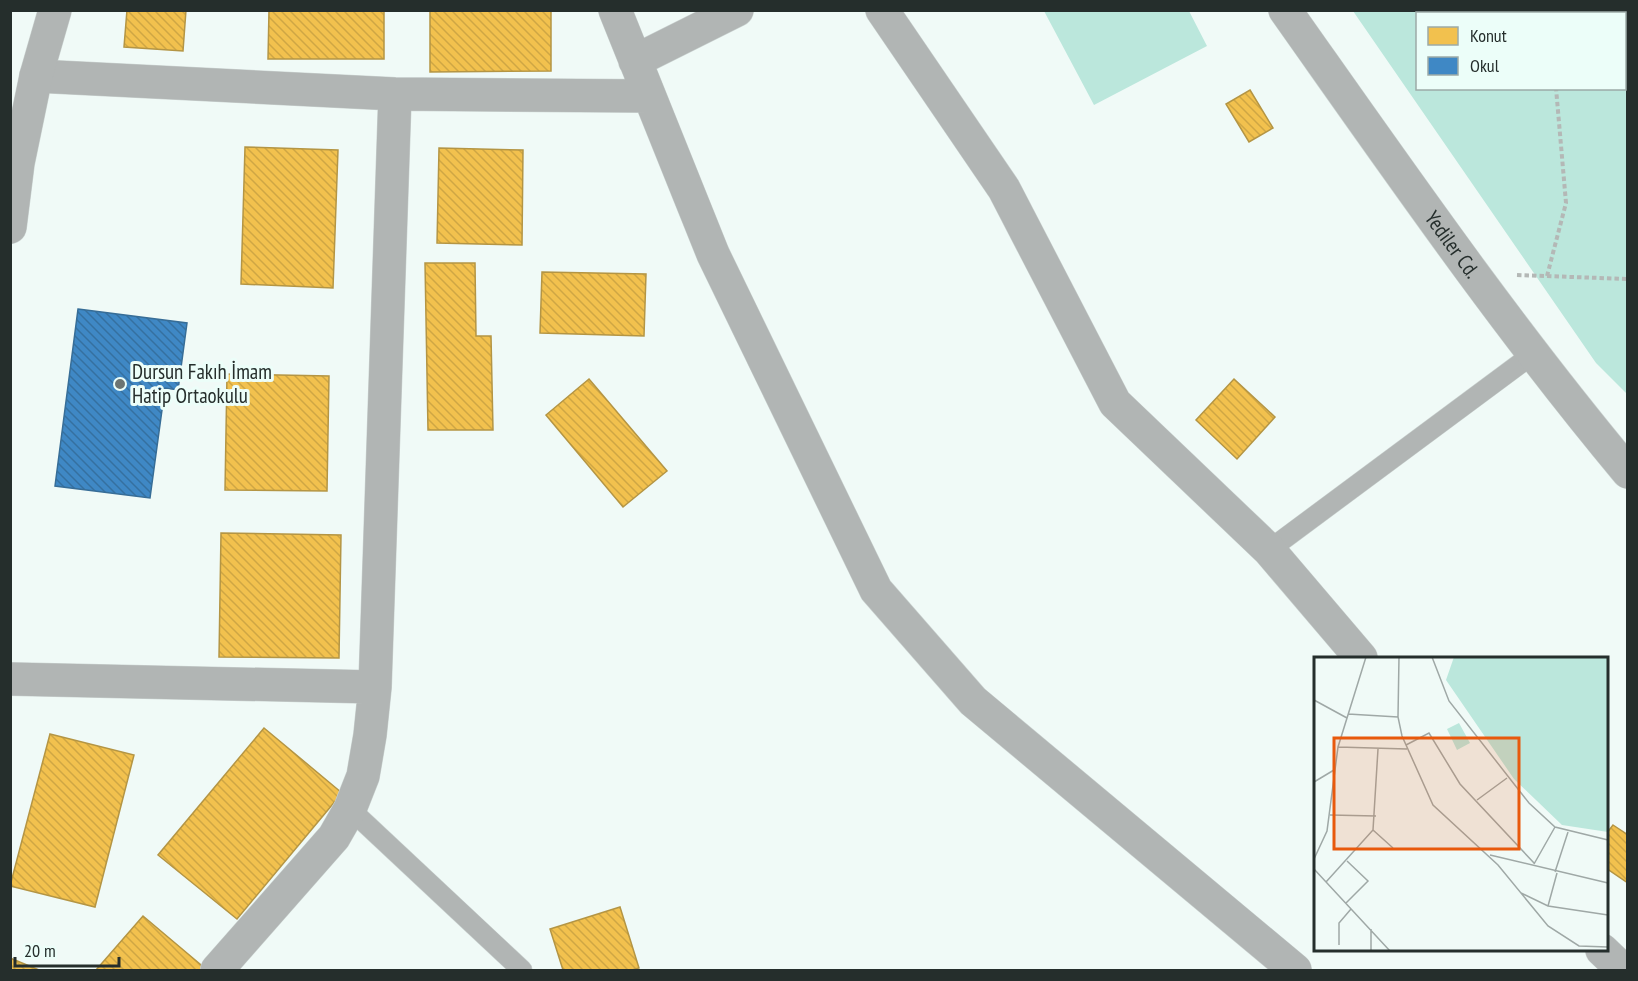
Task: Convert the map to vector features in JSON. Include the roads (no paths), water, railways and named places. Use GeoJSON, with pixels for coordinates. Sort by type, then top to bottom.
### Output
{"type":"FeatureCollection","features":[{"type":"Feature","properties":{"kind":"street"},"geometry":{"type":"LineString","coordinates":[[10,227],[18,164],[36,76],[55,10]]}},
{"type":"Feature","properties":{"kind":"street"},"geometry":{"type":"LineString","coordinates":[[615,10],[713,254],[876,590],[974,701],[1295,970]]}},
{"type":"Feature","properties":{"kind":"street"},"geometry":{"type":"LineString","coordinates":[[635,61],[737,10]]}},
{"type":"Feature","properties":{"kind":"street"},"geometry":{"type":"LineString","coordinates":[[882,10],[1004,189],[1115,403],[1269,550],[1360,657]]}},
{"type":"Feature","properties":{"kind":"street","name":"Yediler Cd."},"geometry":{"type":"LineString","coordinates":[[1285,10],[1473,274],[1583,419],[1628,472]]}},
{"type":"Feature","properties":{"kind":"street"},"geometry":{"type":"LineString","coordinates":[[36,76],[395,94],[649,96]]}},
{"type":"Feature","properties":{"kind":"street"},"geometry":{"type":"LineString","coordinates":[[217,970],[334,837],[350,809],[363,776],[375,687],[395,94]]}},
{"type":"Feature","properties":{"kind":"street"},"geometry":{"type":"LineString","coordinates":[[10,679],[375,687]]}},
{"type":"Feature","properties":{"kind":"street"},"geometry":{"type":"LineString","coordinates":[[1603,951],[1623,970]]}},
{"type":"Feature","properties":{"kind":"lane"},"geometry":{"type":"LineString","coordinates":[[1269,550],[1533,354]]}},
{"type":"Feature","properties":{"kind":"lane"},"geometry":{"type":"LineString","coordinates":[[350,809],[522,970]]}},
{"type":"Feature","properties":{"kind":"place","name":"Dursun Fakıh İmam Hatip Ortaokulu"},"geometry":{"type":"Point","coordinates":[120,384]}}]}
